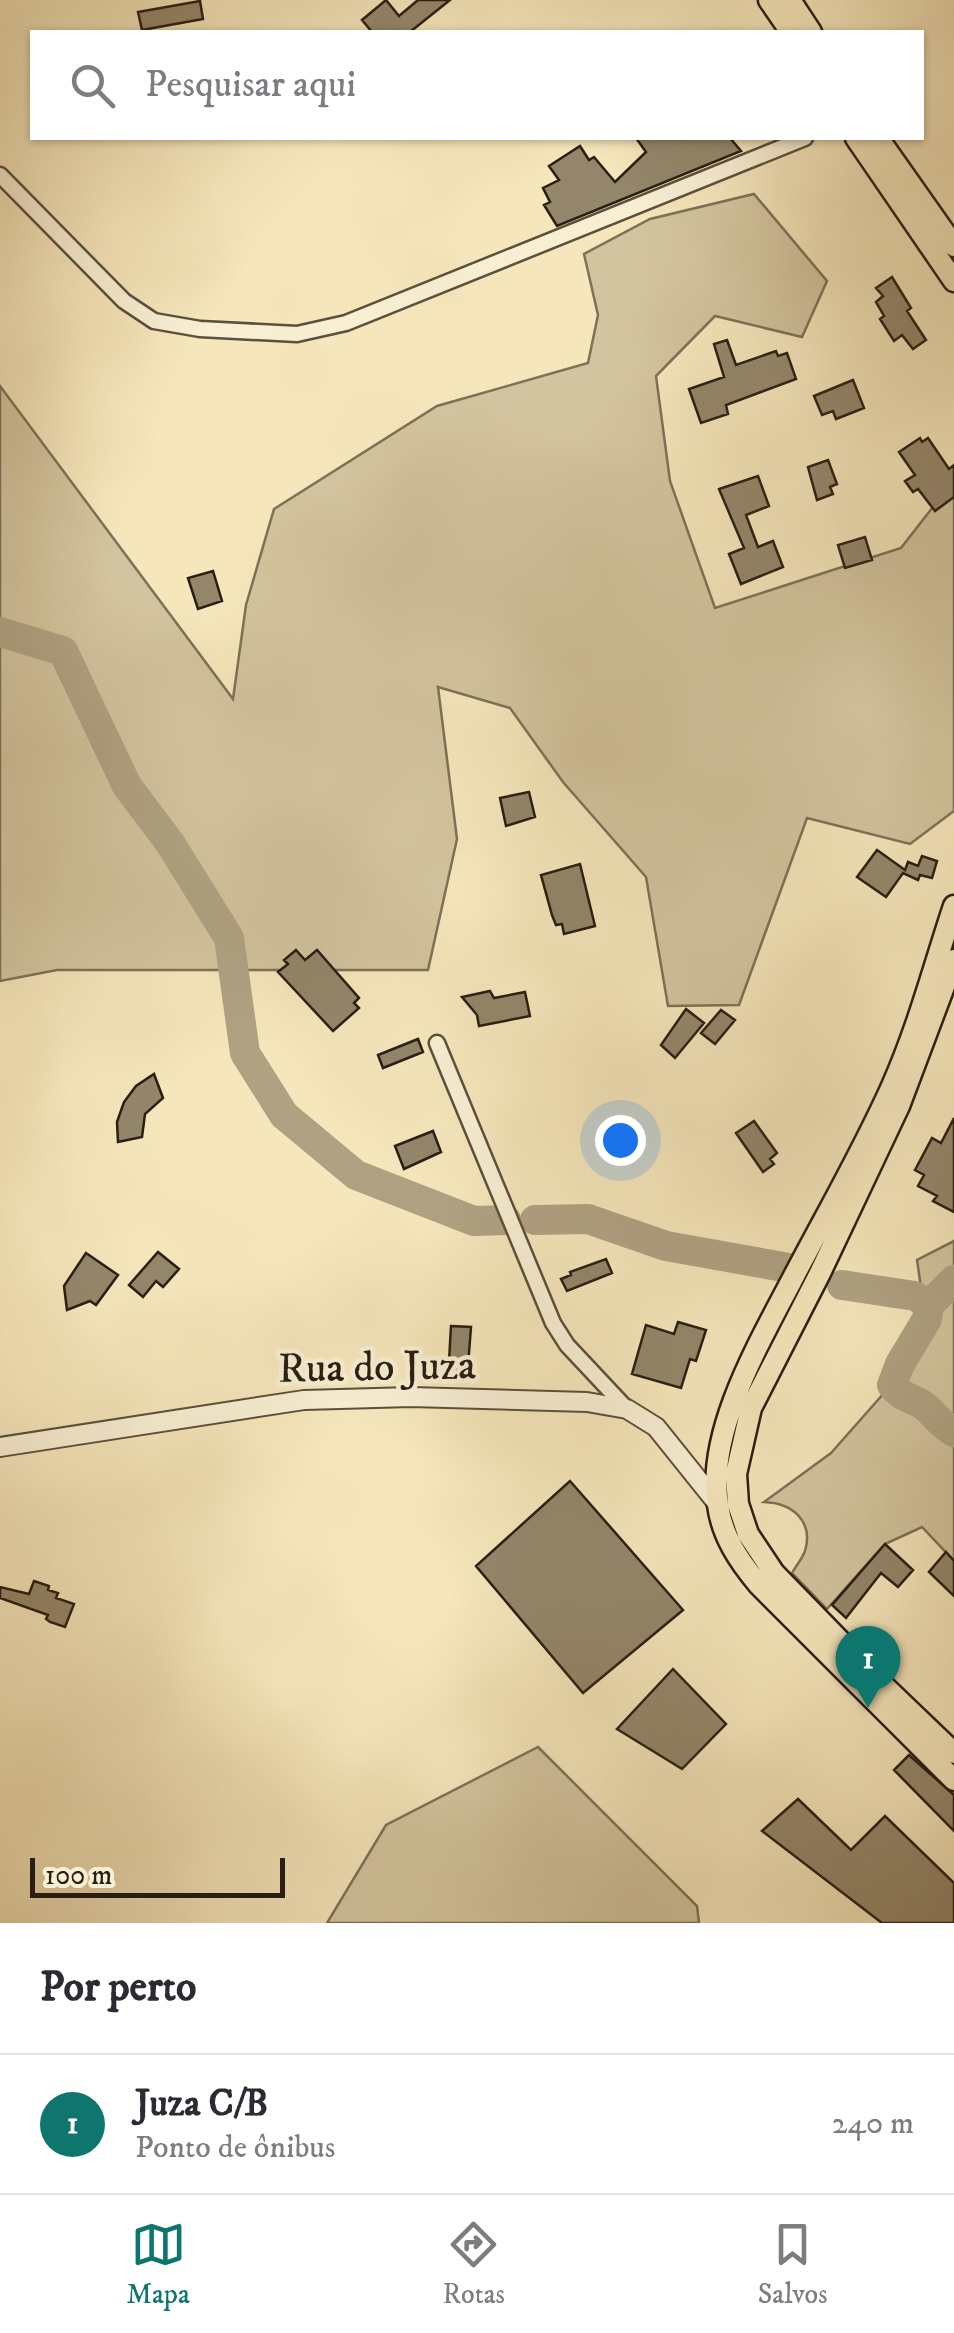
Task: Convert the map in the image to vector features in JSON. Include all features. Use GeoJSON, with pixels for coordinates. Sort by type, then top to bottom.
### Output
{"type":"FeatureCollection","features":[{"type":"Feature","properties":{"kind":"main road"},"geometry":{"type":"LineString","coordinates":[[770,0],[791,30]]}},
{"type":"Feature","properties":{"kind":"main road"},"geometry":{"type":"LineString","coordinates":[[790,0],[810,30]]}},
{"type":"Feature","properties":{"kind":"main road"},"geometry":{"type":"LineString","coordinates":[[858,140],[954,246]]}},
{"type":"Feature","properties":{"kind":"main road"},"geometry":{"type":"LineString","coordinates":[[878,140],[885,166],[954,281]]}},
{"type":"Feature","properties":{"kind":"main road"},"geometry":{"type":"LineString","coordinates":[[954,906],[892,1086],[764,1333],[736,1398],[722,1444],[717,1504],[732,1550],[954,1753]]}},
{"type":"Feature","properties":{"kind":"main road"},"geometry":{"type":"LineString","coordinates":[[954,960],[899,1106],[751,1408],[736,1474],[741,1512],[766,1579],[954,1780]]}},
{"type":"Feature","properties":{"kind":"main road"},"geometry":{"type":"LineString","coordinates":[[717,1504],[741,1512]]}},
{"type":"Feature","properties":{"kind":"street"},"geometry":{"type":"LineString","coordinates":[[0,176],[124,301],[154,322],[200,330],[298,334],[346,323],[801,140]]}},
{"type":"Feature","properties":{"kind":"street"},"geometry":{"type":"LineString","coordinates":[[436,1042],[566,1346],[628,1409],[656,1428],[717,1504]]}},
{"type":"Feature","properties":{"kind":"street","name":"Rua do Juza"},"geometry":{"type":"LineString","coordinates":[[0,1447],[304,1400],[549,1400],[628,1409]]}},
{"type":"Feature","properties":{"kind":"shaded area"},"geometry":{"type":"Polygon","coordinates":[[[754,194],[827,281],[802,337],[715,316],[656,376],[670,481],[715,608],[901,548],[954,480],[954,811],[910,844],[807,818],[739,1005],[668,1006],[646,877],[563,782],[510,708],[438,687],[457,839],[428,970],[57,970],[0,981],[0,386],[233,699],[246,605],[274,509],[437,406],[588,363],[598,315],[584,254],[650,219],[754,194]]]}},
{"type":"Feature","properties":{"kind":"shaded area"},"geometry":{"type":"Polygon","coordinates":[[[954,1241],[954,1561],[922,1527],[885,1544],[827,1609],[792,1573],[805,1551],[803,1523],[792,1510],[764,1502],[831,1453],[884,1393],[888,1366],[911,1332],[923,1301],[917,1260],[954,1241]]]}},
{"type":"Feature","properties":{"kind":"shaded area"},"geometry":{"type":"Polygon","coordinates":[[[538,1747],[697,1906],[699,1923],[327,1923],[386,1825],[538,1747]]]}},
{"type":"Feature","properties":{"kind":"building"},"geometry":{"type":"Polygon","coordinates":[[[386,0],[399,16],[418,0],[450,0],[412,30],[370,30],[362,20],[386,0]]]}},
{"type":"Feature","properties":{"kind":"building"},"geometry":{"type":"Polygon","coordinates":[[[200,1],[203,19],[142,30],[138,12],[200,1]]]}},
{"type":"Feature","properties":{"kind":"building"},"geometry":{"type":"Polygon","coordinates":[[[637,140],[732,140],[741,151],[557,226],[544,205],[550,202],[543,188],[559,180],[549,166],[580,146],[589,160],[594,157],[615,182],[646,152],[637,140]]]}},
{"type":"Feature","properties":{"kind":"building"},"geometry":{"type":"Polygon","coordinates":[[[892,277],[926,340],[913,349],[902,335],[894,341],[880,319],[884,316],[876,302],[883,296],[876,288],[892,277]]]}},
{"type":"Feature","properties":{"kind":"building"},"geometry":{"type":"Polygon","coordinates":[[[727,340],[736,365],[776,351],[778,356],[787,353],[796,379],[726,405],[728,414],[701,423],[689,389],[724,377],[714,344],[727,340]]]}},
{"type":"Feature","properties":{"kind":"building"},"geometry":{"type":"Polygon","coordinates":[[[853,380],[864,408],[836,419],[833,411],[822,415],[814,396],[853,380]]]}},
{"type":"Feature","properties":{"kind":"building"},"geometry":{"type":"Polygon","coordinates":[[[920,438],[922,442],[928,438],[949,469],[954,465],[954,497],[935,511],[918,489],[913,492],[905,481],[915,475],[899,452],[920,438]]]}},
{"type":"Feature","properties":{"kind":"building"},"geometry":{"type":"Polygon","coordinates":[[[828,460],[837,484],[830,487],[833,494],[817,500],[808,467],[828,460]]]}},
{"type":"Feature","properties":{"kind":"building"},"geometry":{"type":"Polygon","coordinates":[[[758,476],[769,506],[746,515],[758,547],[773,541],[783,567],[741,584],[729,554],[744,548],[719,489],[758,476]]]}},
{"type":"Feature","properties":{"kind":"building"},"geometry":{"type":"Polygon","coordinates":[[[865,537],[872,560],[845,568],[838,545],[865,537]]]}},
{"type":"Feature","properties":{"kind":"building"},"geometry":{"type":"Polygon","coordinates":[[[213,571],[222,601],[198,609],[188,578],[213,571]]]}},
{"type":"Feature","properties":{"kind":"building"},"geometry":{"type":"Polygon","coordinates":[[[529,792],[535,817],[506,826],[500,798],[529,792]]]}},
{"type":"Feature","properties":{"kind":"building"},"geometry":{"type":"Polygon","coordinates":[[[877,850],[905,870],[908,862],[918,866],[922,856],[937,861],[932,878],[920,875],[918,880],[903,873],[886,897],[857,877],[877,850]]]}},
{"type":"Feature","properties":{"kind":"building"},"geometry":{"type":"Polygon","coordinates":[[[580,864],[595,926],[564,934],[562,924],[556,925],[552,915],[541,875],[580,864]]]}},
{"type":"Feature","properties":{"kind":"building"},"geometry":{"type":"Polygon","coordinates":[[[296,950],[305,960],[317,950],[359,998],[354,1003],[359,1008],[333,1031],[278,972],[296,950]]]}},
{"type":"Feature","properties":{"kind":"building"},"geometry":{"type":"Polygon","coordinates":[[[490,991],[494,998],[525,992],[530,1016],[479,1026],[477,1015],[462,997],[490,991]]]}},
{"type":"Feature","properties":{"kind":"building"},"geometry":{"type":"Polygon","coordinates":[[[686,1009],[704,1023],[675,1058],[661,1045],[686,1009]]]}},
{"type":"Feature","properties":{"kind":"building"},"geometry":{"type":"Polygon","coordinates":[[[721,1010],[735,1020],[715,1044],[701,1033],[721,1010]]]}},
{"type":"Feature","properties":{"kind":"building"},"geometry":{"type":"Polygon","coordinates":[[[418,1039],[423,1052],[383,1068],[378,1055],[418,1039]]]}},
{"type":"Feature","properties":{"kind":"building"},"geometry":{"type":"Polygon","coordinates":[[[154,1074],[163,1098],[145,1114],[142,1137],[118,1142],[117,1122],[124,1102],[136,1086],[154,1074]]]}},
{"type":"Feature","properties":{"kind":"building"},"geometry":{"type":"Polygon","coordinates":[[[954,1118],[954,1212],[933,1201],[937,1196],[918,1186],[924,1175],[915,1170],[932,1138],[941,1143],[954,1118]]]}},
{"type":"Feature","properties":{"kind":"building"},"geometry":{"type":"Polygon","coordinates":[[[754,1121],[777,1153],[770,1159],[774,1164],[763,1172],[736,1133],[754,1121]]]}},
{"type":"Feature","properties":{"kind":"building"},"geometry":{"type":"Polygon","coordinates":[[[433,1131],[441,1152],[404,1169],[395,1146],[433,1131]]]}},
{"type":"Feature","properties":{"kind":"building"},"geometry":{"type":"Polygon","coordinates":[[[158,1252],[179,1269],[163,1287],[156,1281],[143,1297],[129,1285],[158,1252]]]}},
{"type":"Feature","properties":{"kind":"building"},"geometry":{"type":"Polygon","coordinates":[[[86,1253],[118,1275],[96,1305],[90,1301],[67,1310],[64,1286],[86,1253]]]}},
{"type":"Feature","properties":{"kind":"building"},"geometry":{"type":"Polygon","coordinates":[[[606,1259],[612,1273],[567,1291],[561,1279],[606,1259]]]}},
{"type":"Feature","properties":{"kind":"building"},"geometry":{"type":"Polygon","coordinates":[[[678,1322],[706,1330],[696,1361],[690,1359],[681,1388],[632,1374],[646,1325],[674,1334],[678,1322]]]}},
{"type":"Feature","properties":{"kind":"building"},"geometry":{"type":"Polygon","coordinates":[[[451,1326],[471,1327],[467,1379],[448,1379],[451,1326]]]}},
{"type":"Feature","properties":{"kind":"building"},"geometry":{"type":"Polygon","coordinates":[[[570,1481],[683,1610],[583,1693],[476,1566],[570,1481]]]}},
{"type":"Feature","properties":{"kind":"building"},"geometry":{"type":"Polygon","coordinates":[[[885,1544],[913,1570],[898,1587],[881,1573],[846,1618],[832,1605],[885,1544]]]}},
{"type":"Feature","properties":{"kind":"building"},"geometry":{"type":"Polygon","coordinates":[[[946,1552],[954,1561],[954,1596],[929,1572],[946,1552]]]}},
{"type":"Feature","properties":{"kind":"building"},"geometry":{"type":"Polygon","coordinates":[[[34,1581],[49,1586],[48,1590],[58,1593],[56,1598],[74,1604],[65,1627],[50,1622],[46,1619],[48,1615],[0,1598],[0,1587],[29,1594],[34,1581]]]}},
{"type":"Feature","properties":{"kind":"building"},"geometry":{"type":"Polygon","coordinates":[[[673,1669],[726,1724],[682,1769],[617,1729],[673,1669]]]}},
{"type":"Feature","properties":{"kind":"building"},"geometry":{"type":"Polygon","coordinates":[[[909,1755],[954,1795],[954,1831],[894,1770],[909,1755]]]}},
{"type":"Feature","properties":{"kind":"building"},"geometry":{"type":"Polygon","coordinates":[[[798,1799],[851,1850],[885,1816],[954,1883],[954,1923],[882,1923],[762,1831],[798,1799]]]}},
{"type":"Feature","properties":{"kind":"waterway"},"geometry":{"type":"LineString","coordinates":[[0,632],[63,651],[127,786],[170,843],[229,938],[245,1053],[284,1115],[356,1175],[474,1221],[506,1220]]}},
{"type":"Feature","properties":{"kind":"waterway"},"geometry":{"type":"LineString","coordinates":[[535,1220],[588,1219],[666,1246],[789,1268]]}},
{"type":"Feature","properties":{"kind":"waterway"},"geometry":{"type":"LineString","coordinates":[[954,1280],[929,1305],[927,1319],[892,1385],[924,1405],[954,1432]]}},
{"type":"Feature","properties":{"kind":"waterway"},"geometry":{"type":"LineString","coordinates":[[842,1285],[915,1296],[929,1305]]}},
{"type":"Feature","properties":{"kind":"place","name":"Juza C/B"},"geometry":{"type":"Point","coordinates":[868,1708]}}]}
